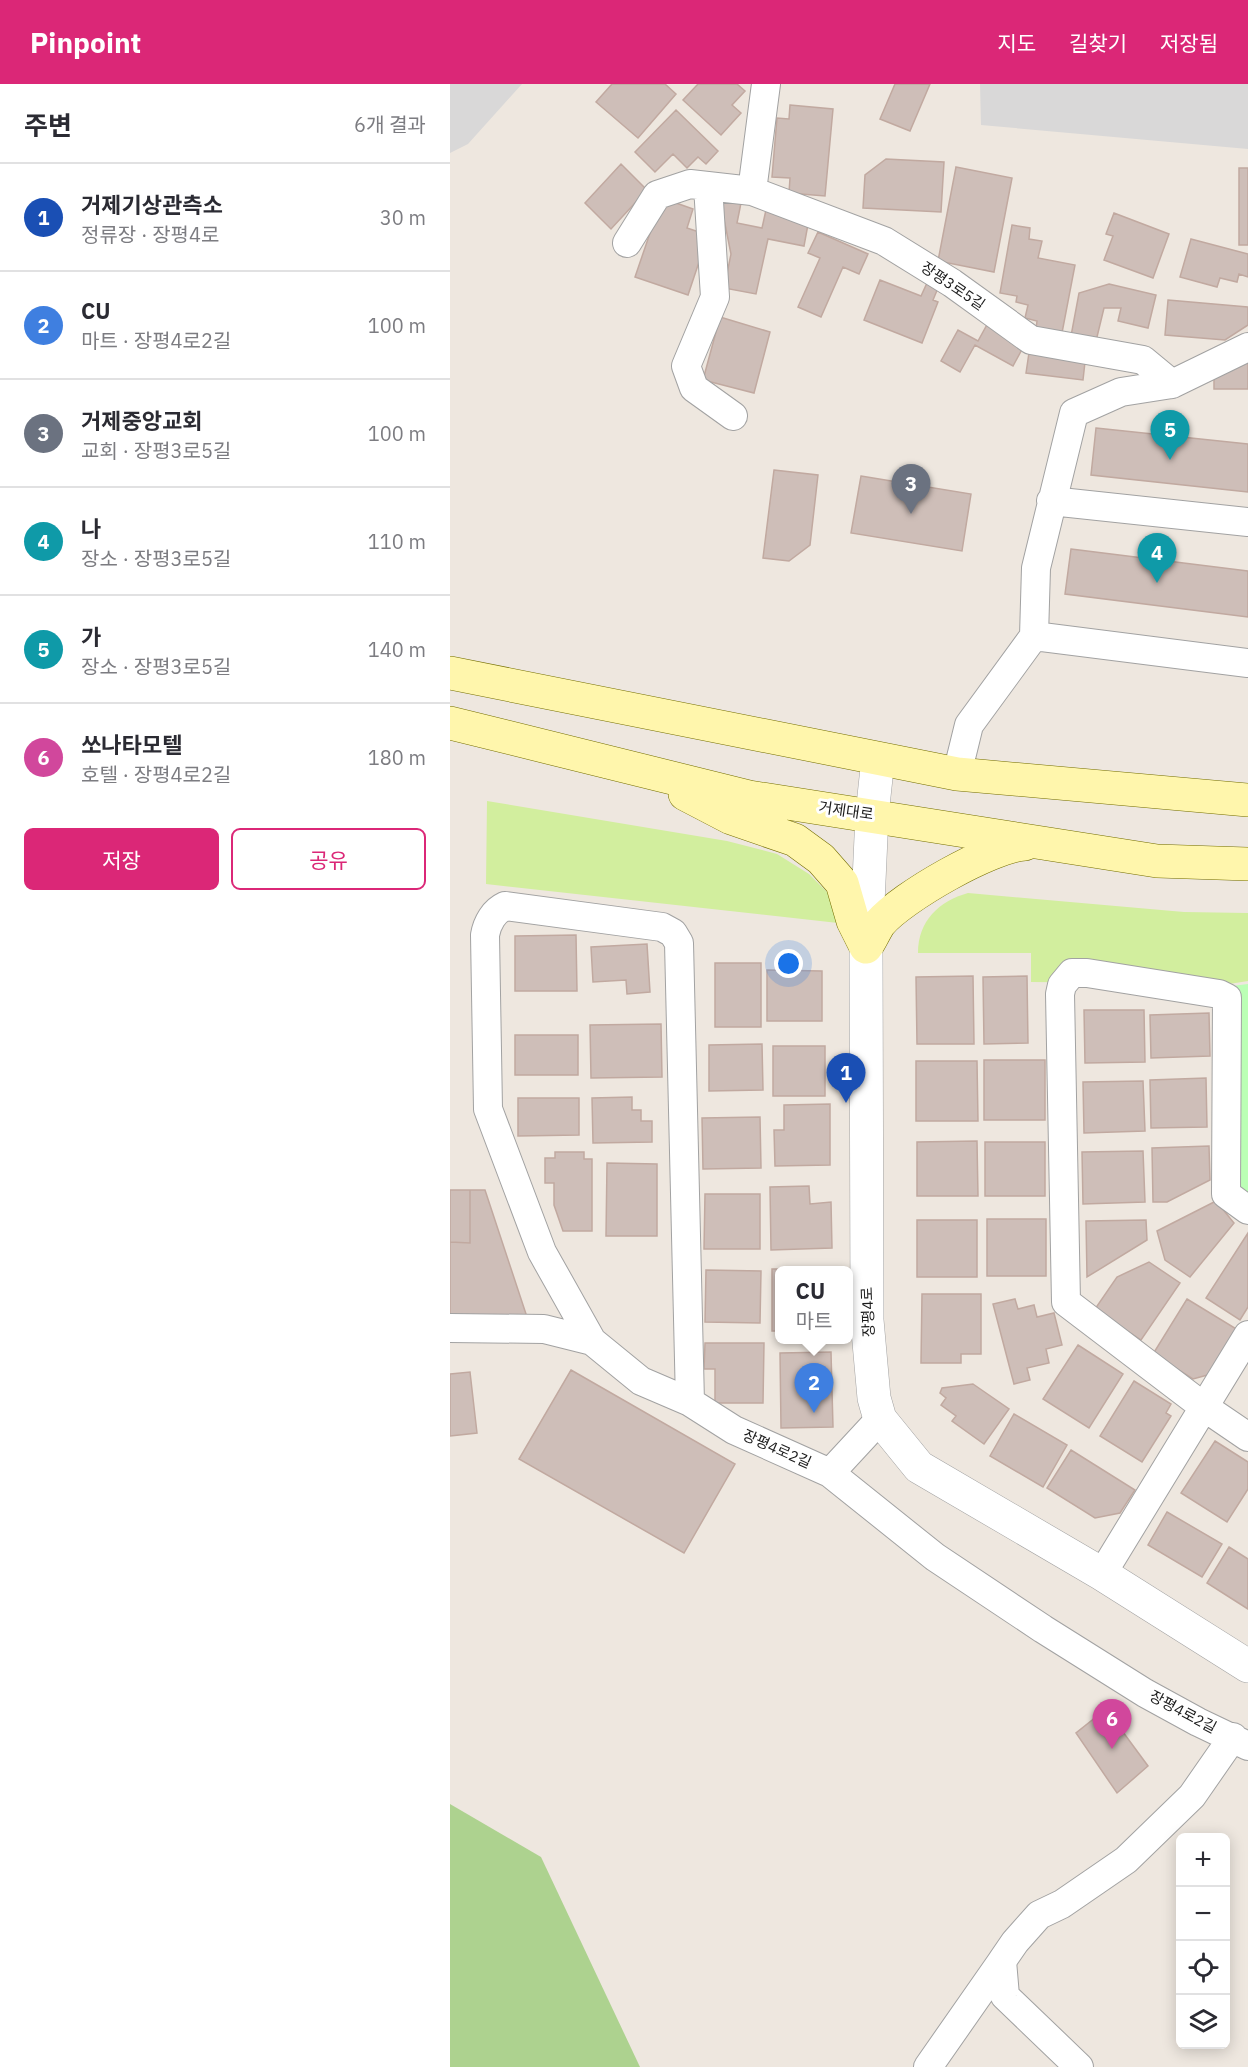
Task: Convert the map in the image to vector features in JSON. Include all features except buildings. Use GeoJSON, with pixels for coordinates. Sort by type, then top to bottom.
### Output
{"type":"FeatureCollection","features":[{"type":"Feature","properties":{"kind":"main road"},"geometry":{"type":"LineString","coordinates":[[450,673],[957,774],[1248,800]]}},
{"type":"Feature","properties":{"kind":"main road","name":"거제대로"},"geometry":{"type":"LineString","coordinates":[[450,723],[749,797],[1157,861],[1248,864]]}},
{"type":"Feature","properties":{"kind":"main road"},"geometry":{"type":"LineString","coordinates":[[670,777],[684,794],[731,818],[795,840],[821,859],[842,883],[853,921],[867,947]]}},
{"type":"Feature","properties":{"kind":"main road"},"geometry":{"type":"LineString","coordinates":[[867,947],[880,922],[947,875],[974,860],[1012,845],[1045,843]]}},
{"type":"Feature","properties":{"kind":"street"},"geometry":{"type":"LineString","coordinates":[[752,192],[766,84]]}},
{"type":"Feature","properties":{"kind":"street","name":"장평3로5길"},"geometry":{"type":"LineString","coordinates":[[627,243],[657,195],[690,184],[752,192],[884,241],[952,284],[1031,340],[1143,360],[1172,384]]}},
{"type":"Feature","properties":{"kind":"street"},"geometry":{"type":"LineString","coordinates":[[708,186],[715,297],[686,366],[694,388],[733,417]]}},
{"type":"Feature","properties":{"kind":"street"},"geometry":{"type":"LineString","coordinates":[[957,774],[969,725],[1034,636],[1036,568],[1074,413],[1121,392],[1172,384],[1248,347]]}},
{"type":"Feature","properties":{"kind":"street"},"geometry":{"type":"LineString","coordinates":[[1052,501],[1248,522]]}},
{"type":"Feature","properties":{"kind":"street"},"geometry":{"type":"LineString","coordinates":[[1034,636],[1248,663]]}},
{"type":"Feature","properties":{"kind":"street","name":"장평4로"},"geometry":{"type":"LineString","coordinates":[[878,759],[872,815],[867,947],[867,1320],[874,1398],[880,1419],[919,1467],[1102,1574],[1248,1666]]}},
{"type":"Feature","properties":{"kind":"street"},"geometry":{"type":"LineString","coordinates":[[592,1341],[542,1252],[488,1109],[485,1026],[487,925],[499,909],[505,906],[662,927],[674,933],[679,943],[690,1402]]}},
{"type":"Feature","properties":{"kind":"street"},"geometry":{"type":"LineString","coordinates":[[1248,1210],[1226,1194],[1227,998],[1222,995],[1087,973],[1072,973],[1062,985],[1059,994],[1066,1302],[1204,1407],[1248,1437]]}},
{"type":"Feature","properties":{"kind":"street"},"geometry":{"type":"LineString","coordinates":[[450,1328],[544,1329],[592,1341]]}},
{"type":"Feature","properties":{"kind":"street"},"geometry":{"type":"LineString","coordinates":[[1102,1574],[1248,1335]]}},
{"type":"Feature","properties":{"kind":"street","name":"장평4로2길"},"geometry":{"type":"LineString","coordinates":[[592,1341],[641,1381],[690,1402],[734,1430],[830,1473],[935,1557],[1043,1629],[1198,1722],[1241,1742]]}},
{"type":"Feature","properties":{"kind":"street"},"geometry":{"type":"LineString","coordinates":[[830,1473],[880,1419]]}},
{"type":"Feature","properties":{"kind":"street"},"geometry":{"type":"LineString","coordinates":[[928,2067],[1015,1942],[1039,1914],[1062,1904],[1126,1860],[1192,1796],[1241,1742]]}},
{"type":"Feature","properties":{"kind":"street"},"geometry":{"type":"LineString","coordinates":[[1002,1961],[1005,1996],[1078,2067]]}},
{"type":"Feature","properties":{"kind":"shaded area"},"geometry":{"type":"Polygon","coordinates":[[[450,84],[522,84],[468,144],[450,153],[450,84]]]}},
{"type":"Feature","properties":{"kind":"shaded area"},"geometry":{"type":"Polygon","coordinates":[[[980,84],[1248,84],[1248,149],[981,125],[980,84]]]}},
{"type":"Feature","properties":{"kind":"green space"},"geometry":{"type":"Polygon","coordinates":[[[487,801],[727,841],[777,854],[809,874],[830,895],[838,923],[486,884],[487,801]]]}},
{"type":"Feature","properties":{"kind":"green space"},"geometry":{"type":"Polygon","coordinates":[[[968,893],[1184,912],[1248,913],[1248,981],[1229,984],[1031,982],[1031,953],[918,953],[922,931],[932,914],[948,901],[968,893]]]}},
{"type":"Feature","properties":{"kind":"green space"},"geometry":{"type":"Polygon","coordinates":[[[1248,984],[1248,1210],[1226,1194],[1232,986],[1248,984]]]}},
{"type":"Feature","properties":{"kind":"green space"},"geometry":{"type":"Polygon","coordinates":[[[450,1804],[541,1857],[640,2067],[450,2067],[450,1804]]]}},
{"type":"Feature","properties":{"kind":"place","name":"가"},"geometry":{"type":"Point","coordinates":[1170,460]}},
{"type":"Feature","properties":{"kind":"place","name":"거제중앙교회"},"geometry":{"type":"Point","coordinates":[911,514]}},
{"type":"Feature","properties":{"kind":"place","name":"나"},"geometry":{"type":"Point","coordinates":[1157,583]}},
{"type":"Feature","properties":{"kind":"place","name":"거제기상관측소"},"geometry":{"type":"Point","coordinates":[846,1103]}},
{"type":"Feature","properties":{"kind":"place","name":"CU"},"geometry":{"type":"Point","coordinates":[814,1413]}},
{"type":"Feature","properties":{"kind":"place","name":"쏘나타모텔"},"geometry":{"type":"Point","coordinates":[1112,1749]}}]}
